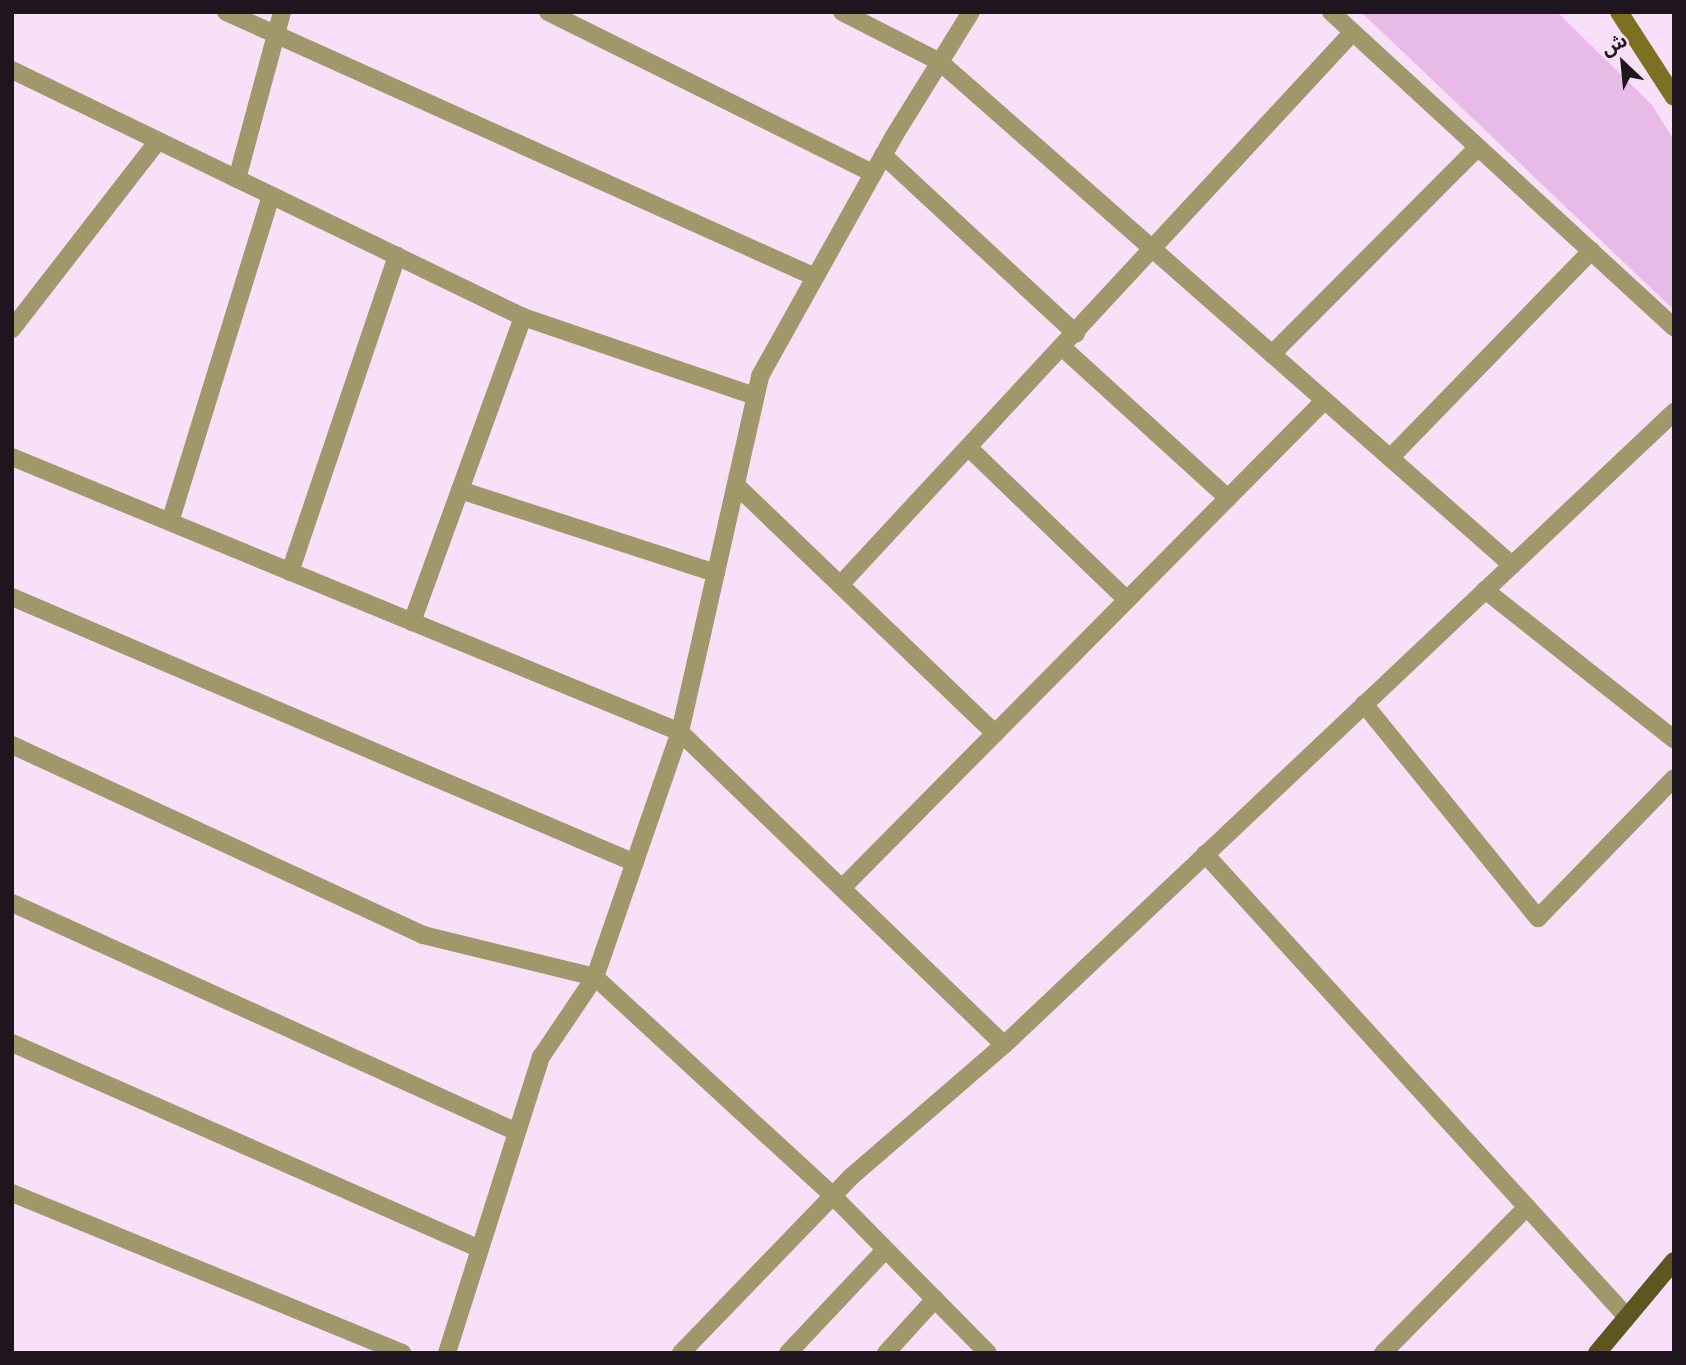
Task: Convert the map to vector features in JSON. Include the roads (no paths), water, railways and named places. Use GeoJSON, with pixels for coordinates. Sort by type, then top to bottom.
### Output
{"type":"FeatureCollection","features":[{"type":"Feature","properties":{"kind":"main road"},"geometry":{"type":"LineString","coordinates":[[1597,1353],[1674,1261]]}},
{"type":"Feature","properties":{"kind":"street"},"geometry":{"type":"LineString","coordinates":[[226,12],[815,277]]}},
{"type":"Feature","properties":{"kind":"street"},"geometry":{"type":"LineString","coordinates":[[237,179],[282,12]]}},
{"type":"Feature","properties":{"kind":"street"},"geometry":{"type":"LineString","coordinates":[[548,12],[873,173]]}},
{"type":"Feature","properties":{"kind":"street"},"geometry":{"type":"LineString","coordinates":[[842,12],[940,62],[1511,565]]}},
{"type":"Feature","properties":{"kind":"street"},"geometry":{"type":"LineString","coordinates":[[447,1353],[541,1058],[596,977],[680,733],[760,376],[883,155],[971,12]]}},
{"type":"Feature","properties":{"kind":"street"},"geometry":{"type":"LineString","coordinates":[[1331,12],[1674,327]]}},
{"type":"Feature","properties":{"kind":"street"},"geometry":{"type":"LineString","coordinates":[[1619,12],[1674,97]]}},
{"type":"Feature","properties":{"kind":"street"},"geometry":{"type":"LineString","coordinates":[[841,585],[1353,32]]}},
{"type":"Feature","properties":{"kind":"street"},"geometry":{"type":"LineString","coordinates":[[12,70],[523,317],[755,396]]}},
{"type":"Feature","properties":{"kind":"street"},"geometry":{"type":"LineString","coordinates":[[12,329],[158,141]]}},
{"type":"Feature","properties":{"kind":"street"},"geometry":{"type":"LineString","coordinates":[[1272,354],[1478,147]]}},
{"type":"Feature","properties":{"kind":"street"},"geometry":{"type":"LineString","coordinates":[[883,155],[1076,334]]}},
{"type":"Feature","properties":{"kind":"street"},"geometry":{"type":"LineString","coordinates":[[170,522],[271,195]]}},
{"type":"Feature","properties":{"kind":"street"},"geometry":{"type":"LineString","coordinates":[[1390,458],[1591,251]]}},
{"type":"Feature","properties":{"kind":"street"},"geometry":{"type":"LineString","coordinates":[[290,572],[397,256]]}},
{"type":"Feature","properties":{"kind":"street"},"geometry":{"type":"LineString","coordinates":[[412,622],[523,317]]}},
{"type":"Feature","properties":{"kind":"street"},"geometry":{"type":"LineString","coordinates":[[1063,348],[1228,498]]}},
{"type":"Feature","properties":{"kind":"street"},"geometry":{"type":"LineString","coordinates":[[842,888],[1324,401]]}},
{"type":"Feature","properties":{"kind":"street"},"geometry":{"type":"LineString","coordinates":[[681,1353],[834,1197],[1004,1045],[1674,412]]}},
{"type":"Feature","properties":{"kind":"street"},"geometry":{"type":"LineString","coordinates":[[969,448],[1127,600]]}},
{"type":"Feature","properties":{"kind":"street"},"geometry":{"type":"LineString","coordinates":[[12,457],[680,733],[1004,1045]]}},
{"type":"Feature","properties":{"kind":"street"},"geometry":{"type":"LineString","coordinates":[[736,485],[995,733]]}},
{"type":"Feature","properties":{"kind":"street"},"geometry":{"type":"LineString","coordinates":[[460,490],[716,573]]}},
{"type":"Feature","properties":{"kind":"street"},"geometry":{"type":"LineString","coordinates":[[1485,590],[1674,739]]}},
{"type":"Feature","properties":{"kind":"street"},"geometry":{"type":"LineString","coordinates":[[12,597],[635,863]]}},
{"type":"Feature","properties":{"kind":"street"},"geometry":{"type":"LineString","coordinates":[[1364,704],[1538,918],[1674,778]]}},
{"type":"Feature","properties":{"kind":"street"},"geometry":{"type":"LineString","coordinates":[[12,745],[423,935],[596,977],[834,1197],[988,1353]]}},
{"type":"Feature","properties":{"kind":"street"},"geometry":{"type":"LineString","coordinates":[[1205,854],[1627,1317]]}},
{"type":"Feature","properties":{"kind":"street"},"geometry":{"type":"LineString","coordinates":[[12,903],[517,1132]]}},
{"type":"Feature","properties":{"kind":"street"},"geometry":{"type":"LineString","coordinates":[[12,1043],[481,1249]]}},
{"type":"Feature","properties":{"kind":"street"},"geometry":{"type":"LineString","coordinates":[[12,1193],[402,1353]]}},
{"type":"Feature","properties":{"kind":"street"},"geometry":{"type":"LineString","coordinates":[[1382,1353],[1527,1207]]}},
{"type":"Feature","properties":{"kind":"street"},"geometry":{"type":"LineString","coordinates":[[788,1353],[885,1250]]}},
{"type":"Feature","properties":{"kind":"street"},"geometry":{"type":"LineString","coordinates":[[886,1353],[935,1299]]}}]}
